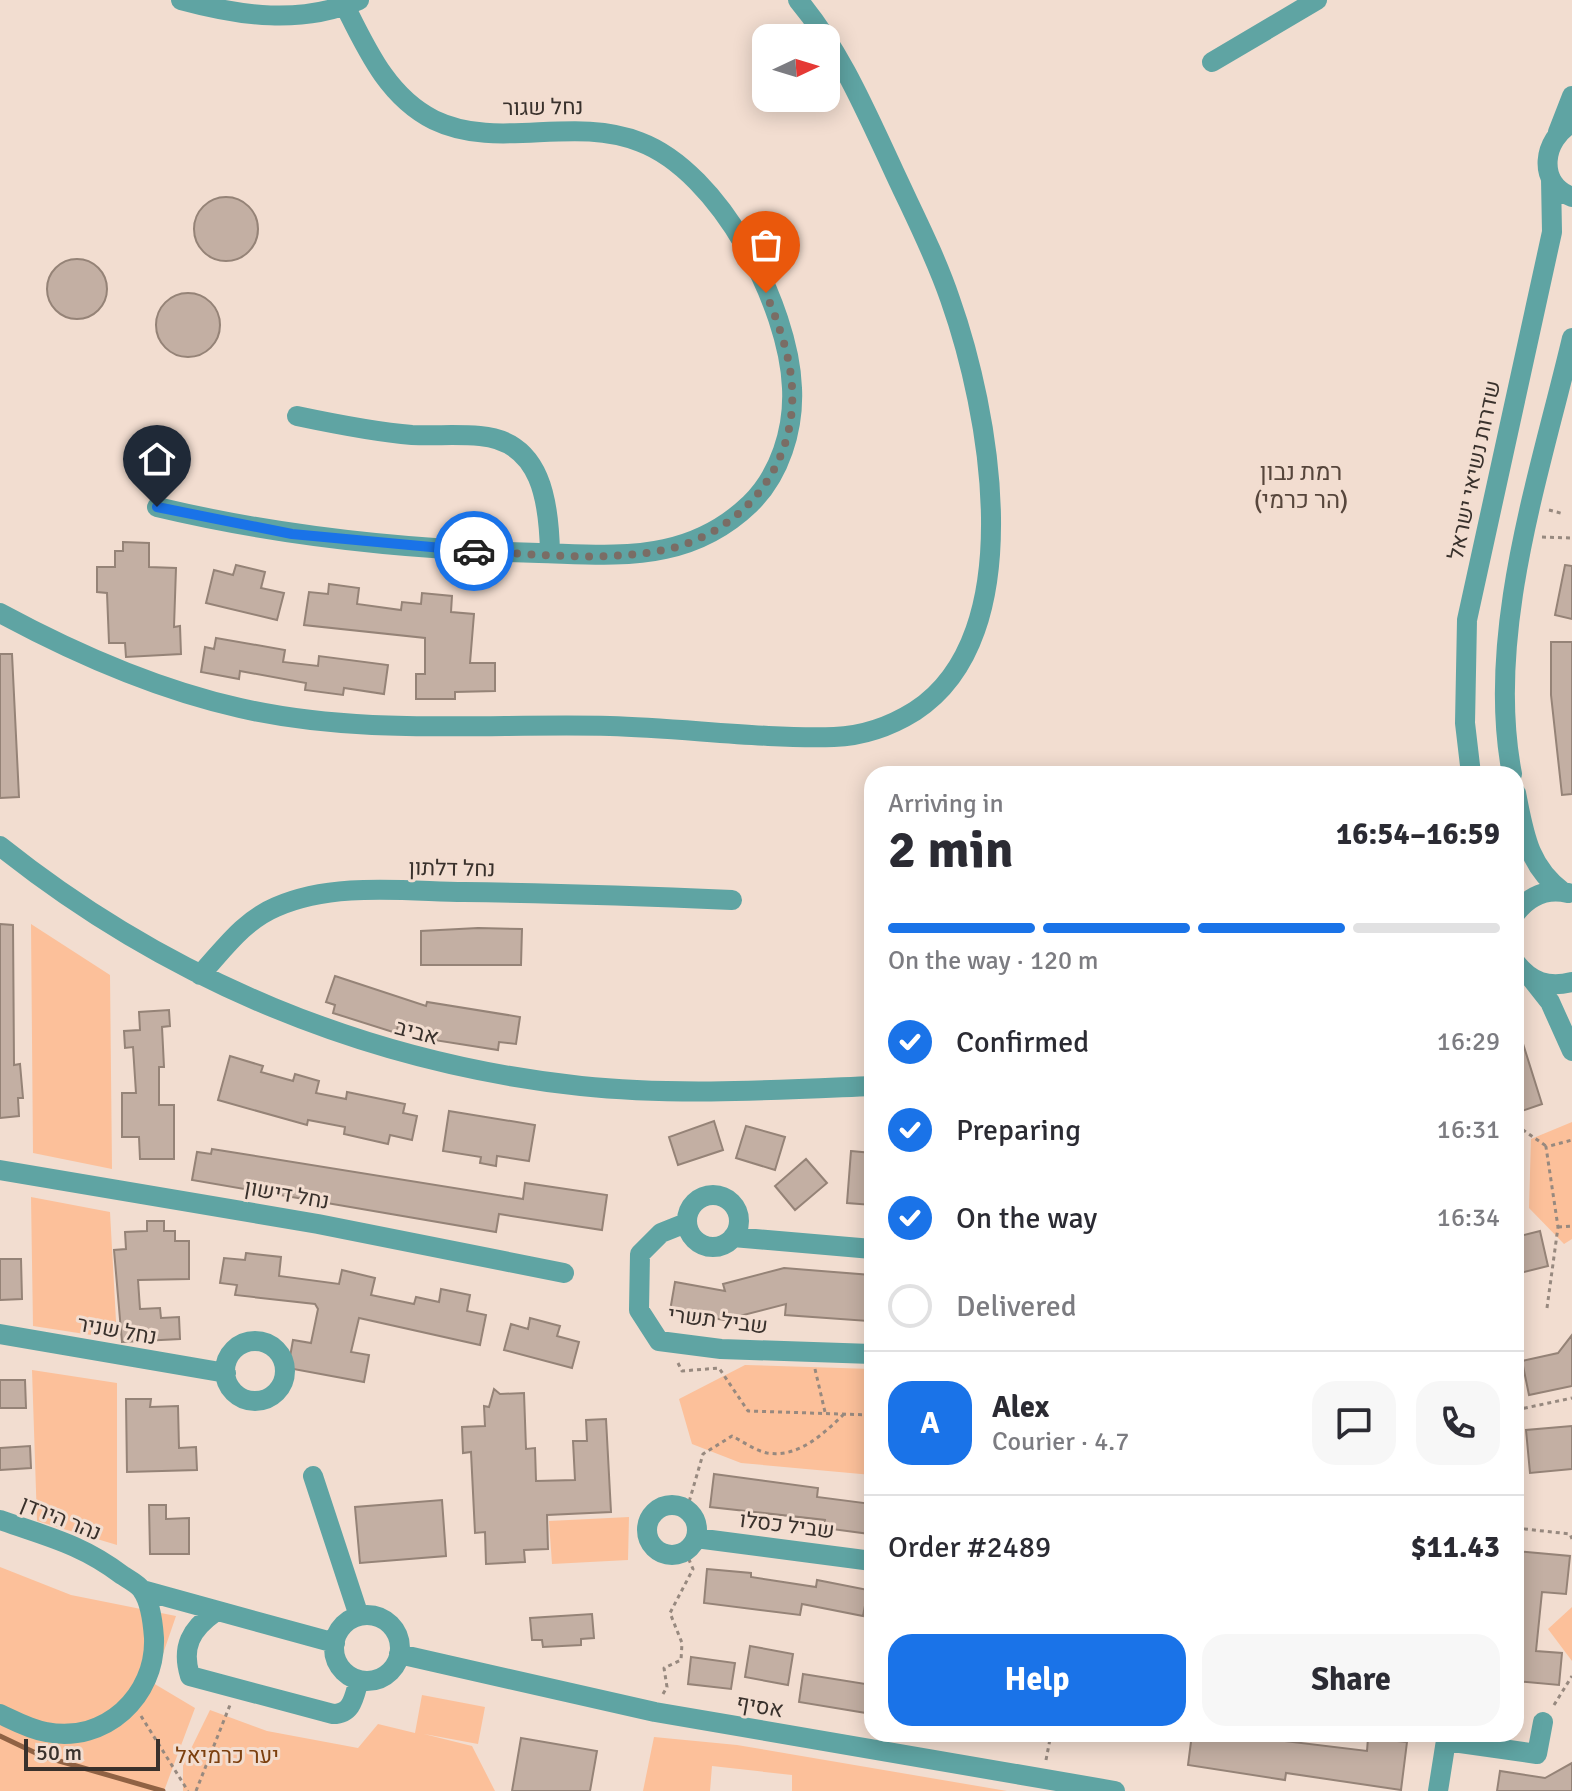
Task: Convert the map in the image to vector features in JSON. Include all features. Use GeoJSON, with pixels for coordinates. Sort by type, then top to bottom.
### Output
{"type":"FeatureCollection","features":[{"type":"Feature","properties":{"kind":"street"},"geometry":{"type":"LineString","coordinates":[[181,0],[234,14],[290,16],[352,3]]}},
{"type":"Feature","properties":{"kind":"street"},"geometry":{"type":"LineString","coordinates":[[0,613],[71,649],[153,683],[238,708],[327,723],[419,727],[607,726],[836,737],[882,727],[919,708],[957,668],[976,630],[987,588],[987,483],[978,398],[955,312],[936,262],[854,85],[798,0]]}},
{"type":"Feature","properties":{"kind":"street"},"geometry":{"type":"LineString","coordinates":[[1212,62],[1317,0]]}},
{"type":"Feature","properties":{"kind":"street","name":"נחל שגור"},"geometry":{"type":"LineString","coordinates":[[157,507],[247,526],[339,540],[550,553],[663,550],[700,538],[730,522],[754,500],[772,475],[791,418],[792,389],[781,331],[731,225],[712,197],[681,166],[644,143],[599,130],[484,132],[436,121],[408,103],[385,79],[352,3]]}},
{"type":"Feature","properties":{"kind":"street"},"geometry":{"type":"LineString","coordinates":[[1565,127],[1572,96]]}},
{"type":"Feature","properties":{"kind":"street","name":"שדרות נשיאי ישראל"},"geometry":{"type":"LineString","coordinates":[[1470,766],[1465,723],[1467,620],[1552,232],[1548,151],[1565,127]]}},
{"type":"Feature","properties":{"kind":"street"},"geometry":{"type":"LineString","coordinates":[[1551,179],[1572,197]]}},
{"type":"Feature","properties":{"kind":"street"},"geometry":{"type":"LineString","coordinates":[[1511,766],[1506,719],[1508,626],[1526,533],[1572,338]]}},
{"type":"Feature","properties":{"kind":"street"},"geometry":{"type":"LineString","coordinates":[[297,416],[380,431],[482,436],[512,446],[523,454],[540,479],[548,512],[550,553]]}},
{"type":"Feature","properties":{"kind":"street"},"geometry":{"type":"LineString","coordinates":[[1524,823],[1534,861],[1544,877],[1568,893]]}},
{"type":"Feature","properties":{"kind":"street","name":"אביב"},"geometry":{"type":"LineString","coordinates":[[0,846],[107,924],[200,975],[305,1021],[374,1045],[515,1078],[584,1086],[652,1089],[864,1086]]}},
{"type":"Feature","properties":{"kind":"street","name":"נחל דלתון"},"geometry":{"type":"LineString","coordinates":[[200,975],[232,937],[259,915],[296,899],[319,894],[438,891],[732,900]]}},
{"type":"Feature","properties":{"kind":"street"},"geometry":{"type":"LineString","coordinates":[[1524,905],[1535,895],[1568,893]]}},
{"type":"Feature","properties":{"kind":"street"},"geometry":{"type":"LineString","coordinates":[[1524,974],[1557,985],[1572,982]]}},
{"type":"Feature","properties":{"kind":"street"},"geometry":{"type":"LineString","coordinates":[[1524,975],[1550,1002],[1572,1051]]}},
{"type":"Feature","properties":{"kind":"street","name":"נחל דישון"},"geometry":{"type":"LineString","coordinates":[[0,1170],[318,1224],[564,1273]]}},
{"type":"Feature","properties":{"kind":"street"},"geometry":{"type":"LineString","coordinates":[[712,1194],[720,1195],[738,1213],[739,1221],[733,1237],[718,1247],[701,1244],[694,1239],[686,1223],[696,1200],[712,1194]]}},
{"type":"Feature","properties":{"kind":"street","name":"שביל תשרי"},"geometry":{"type":"LineString","coordinates":[[686,1223],[661,1233],[640,1254],[639,1310],[659,1341],[721,1349],[864,1354]]}},
{"type":"Feature","properties":{"kind":"street"},"geometry":{"type":"LineString","coordinates":[[733,1237],[864,1248]]}},
{"type":"Feature","properties":{"kind":"street","name":"נחל שניר"},"geometry":{"type":"LineString","coordinates":[[0,1334],[226,1373]]}},
{"type":"Feature","properties":{"kind":"street"},"geometry":{"type":"LineString","coordinates":[[313,1476],[359,1616]]}},
{"type":"Feature","properties":{"kind":"street"},"geometry":{"type":"LineString","coordinates":[[671,1505],[687,1509],[696,1522],[691,1544],[678,1555],[661,1553],[647,1532],[657,1510],[671,1505]]}},
{"type":"Feature","properties":{"kind":"street","name":"נהר הירדן"},"geometry":{"type":"LineString","coordinates":[[0,1520],[90,1551],[142,1590]]}},
{"type":"Feature","properties":{"kind":"street","name":"שביל כסלו"},"geometry":{"type":"LineString","coordinates":[[691,1544],[864,1560]]}},
{"type":"Feature","properties":{"kind":"street"},"geometry":{"type":"LineString","coordinates":[[142,1590],[335,1643]]}},
{"type":"Feature","properties":{"kind":"street"},"geometry":{"type":"LineString","coordinates":[[0,1714],[48,1733],[79,1731],[115,1719],[134,1704],[146,1684],[155,1655],[153,1627],[142,1590]]}},
{"type":"Feature","properties":{"kind":"street"},"geometry":{"type":"LineString","coordinates":[[215,1612],[195,1626],[184,1657],[190,1676],[343,1714],[350,1708],[359,1680]]}},
{"type":"Feature","properties":{"kind":"street"},"geometry":{"type":"LineString","coordinates":[[359,1616],[374,1616],[391,1626],[399,1644],[395,1665],[380,1679],[359,1680],[341,1669],[336,1660],[335,1643],[345,1623],[359,1616]]}},
{"type":"Feature","properties":{"kind":"street","name":"אסיף"},"geometry":{"type":"LineString","coordinates":[[399,1654],[655,1712],[1115,1791]]}},
{"type":"Feature","properties":{"kind":"street"},"geometry":{"type":"LineString","coordinates":[[1473,1742],[1537,1754],[1543,1722]]}},
{"type":"Feature","properties":{"kind":"street"},"geometry":{"type":"LineString","coordinates":[[1438,1791],[1445,1742]]}},
{"type":"Feature","properties":{"kind":"path"},"geometry":{"type":"LineString","coordinates":[[1526,533],[1551,540],[1572,538]]}},
{"type":"Feature","properties":{"kind":"path"},"geometry":{"type":"LineString","coordinates":[[1524,1131],[1546,1147],[1558,1227],[1547,1308]]}},
{"type":"Feature","properties":{"kind":"path"},"geometry":{"type":"LineString","coordinates":[[1546,1147],[1572,1140]]}},
{"type":"Feature","properties":{"kind":"path"},"geometry":{"type":"LineString","coordinates":[[1558,1227],[1572,1226]]}},
{"type":"Feature","properties":{"kind":"path"},"geometry":{"type":"LineString","coordinates":[[667,1342],[682,1371],[719,1368],[748,1411],[864,1414]]}},
{"type":"Feature","properties":{"kind":"path"},"geometry":{"type":"LineString","coordinates":[[810,1351],[825,1412]]}},
{"type":"Feature","properties":{"kind":"path"},"geometry":{"type":"LineString","coordinates":[[1524,1408],[1572,1398]]}},
{"type":"Feature","properties":{"kind":"path"},"geometry":{"type":"LineString","coordinates":[[687,1509],[703,1454],[732,1436],[767,1453],[790,1449],[814,1444],[845,1413]]}},
{"type":"Feature","properties":{"kind":"path"},"geometry":{"type":"LineString","coordinates":[[1524,1529],[1570,1534],[1572,1539]]}},
{"type":"Feature","properties":{"kind":"path"},"geometry":{"type":"LineString","coordinates":[[655,1712],[667,1687],[664,1668],[681,1660],[682,1643],[670,1613],[693,1569],[691,1544]]}},
{"type":"Feature","properties":{"kind":"path"},"geometry":{"type":"LineString","coordinates":[[1543,1722],[1572,1676]]}},
{"type":"Feature","properties":{"kind":"path"},"geometry":{"type":"LineString","coordinates":[[196,1791],[236,1688]]}},
{"type":"Feature","properties":{"kind":"path"},"geometry":{"type":"LineString","coordinates":[[134,1704],[188,1791]]}},
{"type":"Feature","properties":{"kind":"path"},"geometry":{"type":"LineString","coordinates":[[1042,1779],[1049,1742]]}},
{"type":"Feature","properties":{"kind":"green space"},"geometry":{"type":"Polygon","coordinates":[[[31,924],[110,975],[112,1169],[33,1153],[31,924]]]}},
{"type":"Feature","properties":{"kind":"green space"},"geometry":{"type":"Polygon","coordinates":[[[1572,1122],[1572,1239],[1564,1244],[1529,1208],[1531,1139],[1572,1122]]]}},
{"type":"Feature","properties":{"kind":"green space"},"geometry":{"type":"Polygon","coordinates":[[[31,1197],[110,1212],[117,1339],[33,1326],[31,1197]]]}},
{"type":"Feature","properties":{"kind":"green space"},"geometry":{"type":"Polygon","coordinates":[[[745,1365],[864,1369],[864,1474],[741,1463],[692,1444],[679,1399],[745,1365]]]}},
{"type":"Feature","properties":{"kind":"green space"},"geometry":{"type":"Polygon","coordinates":[[[32,1370],[117,1383],[117,1545],[37,1521],[32,1370]]]}},
{"type":"Feature","properties":{"kind":"green space"},"geometry":{"type":"Polygon","coordinates":[[[629,1517],[628,1560],[552,1564],[549,1521],[629,1517]]]}},
{"type":"Feature","properties":{"kind":"green space"},"geometry":{"type":"Polygon","coordinates":[[[0,1567],[71,1595],[176,1616],[153,1683],[195,1708],[164,1791],[0,1791],[0,1567]]]}},
{"type":"Feature","properties":{"kind":"green space"},"geometry":{"type":"Polygon","coordinates":[[[1572,1607],[1572,1661],[1548,1629],[1572,1607]]]}},
{"type":"Feature","properties":{"kind":"green space","name":"יער כרמיאל"},"geometry":{"type":"Polygon","coordinates":[[[422,1695],[485,1707],[478,1744],[424,1734],[472,1746],[495,1791],[183,1791],[183,1765],[210,1710],[267,1731],[358,1748],[378,1724],[415,1733],[422,1695]]]}},
{"type":"Feature","properties":{"kind":"green space"},"geometry":{"type":"Polygon","coordinates":[[[654,1737],[737,1745],[1007,1791],[792,1791],[792,1775],[712,1766],[710,1791],[643,1791],[654,1737]]]}},
{"type":"Feature","properties":{"kind":"building"},"geometry":{"type":"Polygon","coordinates":[[[226,197],[244,203],[252,211],[258,229],[252,247],[244,255],[226,261],[208,255],[200,247],[194,229],[200,211],[208,203],[226,197]]]}},
{"type":"Feature","properties":{"kind":"building"},"geometry":{"type":"Polygon","coordinates":[[[77,259],[89,261],[98,268],[105,277],[105,301],[98,310],[89,317],[77,319],[65,317],[56,310],[49,301],[47,289],[49,277],[56,268],[65,261],[77,259]]]}},
{"type":"Feature","properties":{"kind":"building"},"geometry":{"type":"Polygon","coordinates":[[[188,293],[200,295],[211,302],[218,313],[218,337],[211,348],[200,355],[188,357],[176,355],[165,348],[158,337],[156,325],[158,313],[165,302],[176,295],[188,293]]]}},
{"type":"Feature","properties":{"kind":"building"},"geometry":{"type":"Polygon","coordinates":[[[123,542],[149,543],[149,567],[176,568],[174,627],[180,626],[181,654],[126,657],[125,643],[109,643],[107,593],[97,592],[97,567],[115,567],[115,551],[123,551],[123,542]]]}},
{"type":"Feature","properties":{"kind":"building"},"geometry":{"type":"Polygon","coordinates":[[[236,565],[265,572],[261,588],[284,593],[277,620],[206,603],[214,570],[233,575],[236,565]]]}},
{"type":"Feature","properties":{"kind":"building"},"geometry":{"type":"Polygon","coordinates":[[[1565,565],[1572,566],[1572,619],[1555,615],[1565,565]]]}},
{"type":"Feature","properties":{"kind":"building"},"geometry":{"type":"Polygon","coordinates":[[[329,584],[359,588],[357,604],[401,610],[402,602],[421,604],[422,593],[452,596],[451,612],[474,614],[470,663],[495,663],[495,691],[455,692],[455,699],[416,699],[416,674],[425,674],[425,638],[304,625],[309,592],[328,594],[329,584]]]}},
{"type":"Feature","properties":{"kind":"building"},"geometry":{"type":"Polygon","coordinates":[[[216,638],[285,650],[283,662],[318,666],[319,656],[388,665],[384,694],[344,688],[343,695],[305,690],[306,683],[240,671],[239,679],[201,672],[205,647],[214,649],[216,638]]]}},
{"type":"Feature","properties":{"kind":"building"},"geometry":{"type":"Polygon","coordinates":[[[1551,642],[1572,642],[1572,794],[1562,795],[1551,695],[1551,642]]]}},
{"type":"Feature","properties":{"kind":"building"},"geometry":{"type":"Polygon","coordinates":[[[0,654],[12,654],[19,797],[0,798],[0,654]]]}},
{"type":"Feature","properties":{"kind":"building"},"geometry":{"type":"Polygon","coordinates":[[[0,924],[13,925],[14,1065],[20,1064],[23,1098],[18,1098],[19,1116],[0,1118],[0,924]]]}},
{"type":"Feature","properties":{"kind":"building"},"geometry":{"type":"Polygon","coordinates":[[[522,929],[521,965],[421,965],[421,931],[522,929]]]}},
{"type":"Feature","properties":{"kind":"building"},"geometry":{"type":"Polygon","coordinates":[[[335,976],[426,1006],[427,1002],[520,1017],[516,1044],[499,1042],[498,1050],[434,1040],[435,1031],[398,1026],[396,1033],[333,1013],[335,1005],[326,1002],[335,976]]]}},
{"type":"Feature","properties":{"kind":"building"},"geometry":{"type":"Polygon","coordinates":[[[169,1010],[170,1026],[162,1027],[164,1067],[159,1067],[159,1105],[174,1105],[174,1159],[140,1159],[139,1137],[122,1137],[122,1093],[136,1093],[133,1047],[125,1048],[124,1031],[140,1030],[139,1012],[169,1010]]]}},
{"type":"Feature","properties":{"kind":"building"},"geometry":{"type":"Polygon","coordinates":[[[1524,1047],[1542,1104],[1524,1110],[1524,1047]]]}},
{"type":"Feature","properties":{"kind":"building"},"geometry":{"type":"Polygon","coordinates":[[[230,1056],[263,1066],[261,1072],[293,1081],[295,1074],[319,1081],[316,1093],[346,1099],[347,1092],[405,1104],[403,1113],[417,1116],[412,1140],[390,1135],[388,1144],[344,1134],[345,1127],[308,1120],[307,1125],[218,1100],[230,1056]]]}},
{"type":"Feature","properties":{"kind":"building"},"geometry":{"type":"Polygon","coordinates":[[[449,1111],[535,1125],[529,1161],[497,1156],[496,1166],[480,1163],[481,1157],[443,1151],[449,1111]]]}},
{"type":"Feature","properties":{"kind":"building"},"geometry":{"type":"Polygon","coordinates":[[[714,1121],[723,1150],[678,1165],[669,1137],[714,1121]]]}},
{"type":"Feature","properties":{"kind":"building"},"geometry":{"type":"Polygon","coordinates":[[[746,1126],[785,1137],[775,1170],[736,1158],[746,1126]]]}},
{"type":"Feature","properties":{"kind":"building"},"geometry":{"type":"Polygon","coordinates":[[[212,1149],[523,1199],[525,1183],[607,1195],[602,1230],[499,1214],[496,1232],[192,1180],[197,1152],[211,1154],[212,1149]]]}},
{"type":"Feature","properties":{"kind":"building"},"geometry":{"type":"Polygon","coordinates":[[[851,1151],[864,1152],[864,1204],[847,1203],[851,1151]]]}},
{"type":"Feature","properties":{"kind":"building"},"geometry":{"type":"Polygon","coordinates":[[[806,1159],[827,1183],[795,1210],[775,1186],[806,1159]]]}},
{"type":"Feature","properties":{"kind":"building"},"geometry":{"type":"Polygon","coordinates":[[[147,1221],[164,1221],[164,1231],[175,1231],[175,1241],[189,1241],[189,1279],[138,1280],[140,1309],[160,1308],[161,1318],[179,1317],[180,1339],[122,1342],[114,1250],[126,1249],[125,1232],[147,1231],[147,1221]]]}},
{"type":"Feature","properties":{"kind":"building"},"geometry":{"type":"Polygon","coordinates":[[[1540,1231],[1548,1266],[1524,1272],[1524,1235],[1540,1231]]]}},
{"type":"Feature","properties":{"kind":"building"},"geometry":{"type":"Polygon","coordinates":[[[246,1253],[281,1257],[279,1276],[339,1284],[342,1270],[375,1278],[371,1295],[414,1304],[416,1297],[439,1302],[441,1289],[470,1295],[467,1311],[486,1315],[480,1345],[359,1318],[351,1352],[369,1355],[364,1382],[288,1368],[293,1340],[311,1343],[318,1309],[315,1304],[235,1295],[237,1285],[220,1283],[224,1258],[245,1260],[246,1253]]]}},
{"type":"Feature","properties":{"kind":"building"},"geometry":{"type":"Polygon","coordinates":[[[0,1259],[21,1259],[22,1299],[0,1300],[0,1259]]]}},
{"type":"Feature","properties":{"kind":"building"},"geometry":{"type":"Polygon","coordinates":[[[784,1268],[864,1274],[864,1321],[785,1315],[786,1304],[724,1320],[670,1311],[675,1282],[725,1291],[723,1284],[784,1268]]]}},
{"type":"Feature","properties":{"kind":"building"},"geometry":{"type":"Polygon","coordinates":[[[530,1318],[560,1326],[557,1336],[579,1342],[572,1368],[504,1350],[511,1324],[528,1329],[530,1318]]]}},
{"type":"Feature","properties":{"kind":"building"},"geometry":{"type":"Polygon","coordinates":[[[1572,1335],[1572,1386],[1529,1395],[1524,1361],[1558,1353],[1572,1335]]]}},
{"type":"Feature","properties":{"kind":"building"},"geometry":{"type":"Polygon","coordinates":[[[0,1380],[25,1380],[26,1408],[0,1408],[0,1380]]]}},
{"type":"Feature","properties":{"kind":"building"},"geometry":{"type":"Polygon","coordinates":[[[494,1389],[500,1394],[524,1393],[526,1449],[535,1448],[536,1481],[575,1480],[573,1441],[587,1441],[586,1420],[606,1419],[611,1512],[547,1515],[548,1549],[524,1550],[525,1562],[486,1564],[485,1532],[475,1533],[471,1452],[463,1453],[462,1427],[485,1426],[484,1406],[489,1407],[494,1389]]]}},
{"type":"Feature","properties":{"kind":"building"},"geometry":{"type":"Polygon","coordinates":[[[126,1399],[151,1399],[150,1407],[178,1406],[179,1448],[196,1447],[197,1470],[127,1472],[126,1399]]]}},
{"type":"Feature","properties":{"kind":"building"},"geometry":{"type":"Polygon","coordinates":[[[1572,1426],[1572,1469],[1530,1473],[1526,1430],[1572,1426]]]}},
{"type":"Feature","properties":{"kind":"building"},"geometry":{"type":"Polygon","coordinates":[[[30,1446],[31,1468],[0,1470],[0,1448],[30,1446]]]}},
{"type":"Feature","properties":{"kind":"building"},"geometry":{"type":"Polygon","coordinates":[[[714,1474],[818,1488],[817,1497],[864,1503],[864,1533],[824,1528],[825,1520],[710,1507],[714,1474]]]}},
{"type":"Feature","properties":{"kind":"building"},"geometry":{"type":"Polygon","coordinates":[[[442,1500],[446,1556],[360,1563],[355,1507],[442,1500]]]}},
{"type":"Feature","properties":{"kind":"building"},"geometry":{"type":"Polygon","coordinates":[[[149,1505],[166,1505],[166,1519],[189,1518],[189,1554],[150,1554],[149,1505]]]}},
{"type":"Feature","properties":{"kind":"building"},"geometry":{"type":"Polygon","coordinates":[[[1524,1552],[1570,1556],[1566,1594],[1542,1592],[1536,1651],[1562,1653],[1559,1685],[1524,1682],[1524,1552]]]}},
{"type":"Feature","properties":{"kind":"building"},"geometry":{"type":"Polygon","coordinates":[[[707,1569],[751,1573],[751,1577],[816,1587],[817,1580],[864,1589],[863,1616],[802,1604],[800,1615],[704,1603],[707,1569]]]}},
{"type":"Feature","properties":{"kind":"building"},"geometry":{"type":"Polygon","coordinates":[[[592,1614],[594,1638],[581,1639],[581,1645],[543,1647],[542,1640],[532,1640],[530,1618],[592,1614]]]}},
{"type":"Feature","properties":{"kind":"building"},"geometry":{"type":"Polygon","coordinates":[[[750,1646],[793,1654],[788,1685],[745,1677],[750,1646]]]}},
{"type":"Feature","properties":{"kind":"building"},"geometry":{"type":"Polygon","coordinates":[[[691,1657],[735,1663],[731,1689],[688,1684],[691,1657]]]}},
{"type":"Feature","properties":{"kind":"building"},"geometry":{"type":"Polygon","coordinates":[[[803,1674],[864,1684],[864,1713],[799,1702],[803,1674]]]}},
{"type":"Feature","properties":{"kind":"building"},"geometry":{"type":"Polygon","coordinates":[[[521,1738],[597,1751],[590,1791],[512,1791],[521,1738]]]}},
{"type":"Feature","properties":{"kind":"building"},"geometry":{"type":"Polygon","coordinates":[[[1191,1742],[1292,1742],[1367,1751],[1368,1742],[1407,1742],[1401,1790],[1286,1773],[1285,1780],[1188,1765],[1191,1742]]]}},
{"type":"Feature","properties":{"kind":"building"},"geometry":{"type":"Polygon","coordinates":[[[1572,1763],[1572,1791],[1497,1791],[1500,1771],[1545,1778],[1572,1763]]]}},
{"type":"Feature","properties":{"kind":"waterway"},"geometry":{"type":"LineString","coordinates":[[0,1736],[42,1756],[163,1791]]}},
{"type":"Feature","properties":{"kind":"way so far"},"geometry":{"type":"LineString","coordinates":[[474,551],[619,554],[663,550],[700,538],[730,522],[754,500],[772,475],[784,448],[791,418],[789,359],[766,293]]}},
{"type":"Feature","properties":{"kind":"district","name":"רמת נבון (הר כרמי)"},"geometry":{"type":"Point","coordinates":[1301,486]}},
{"type":"Feature","properties":{"kind":"route"},"geometry":{"type":"LineString","coordinates":[[157,507],[292,534],[474,551]]}}]}
